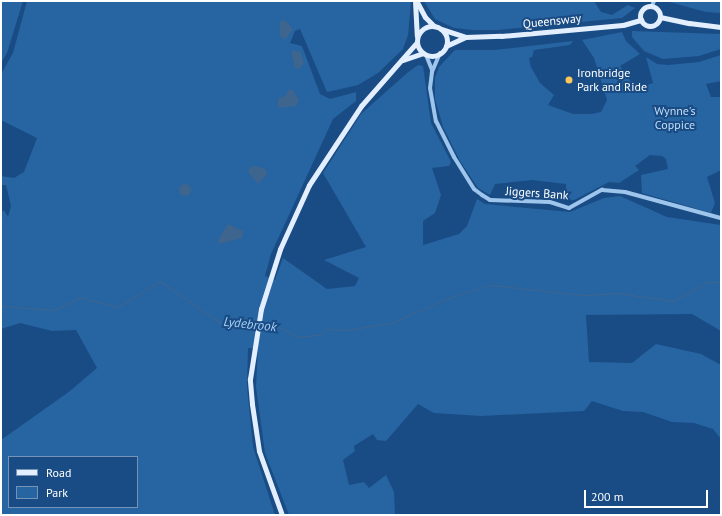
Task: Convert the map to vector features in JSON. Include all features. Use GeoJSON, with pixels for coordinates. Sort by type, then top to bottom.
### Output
{"type":"FeatureCollection","features":[{"type":"Feature","properties":{"kind":"main road"},"geometry":{"type":"LineString","coordinates":[[402,60],[424,54],[440,53],[446,46],[446,37],[441,29],[434,26],[425,17],[416,1]]}},
{"type":"Feature","properties":{"kind":"main road"},"geometry":{"type":"LineString","coordinates":[[416,1],[417,40],[424,54]]}},
{"type":"Feature","properties":{"kind":"main road"},"geometry":{"type":"LineString","coordinates":[[653,4],[659,11],[660,17],[652,25],[646,24],[642,20],[643,9],[653,4]]}},
{"type":"Feature","properties":{"kind":"main road"},"geometry":{"type":"LineString","coordinates":[[660,17],[689,23],[721,27]]}},
{"type":"Feature","properties":{"kind":"main road","name":"Queensway"},"geometry":{"type":"LineString","coordinates":[[446,46],[465,37],[624,25],[642,20]]}},
{"type":"Feature","properties":{"kind":"main road"},"geometry":{"type":"LineString","coordinates":[[282,515],[265,472],[256,438],[250,379],[254,349],[271,277],[294,217],[312,180],[361,106],[389,71],[402,60],[417,40],[422,30],[434,26]]}},
{"type":"Feature","properties":{"kind":"main road","name":"Queensway"},"geometry":{"type":"LineString","coordinates":[[441,29],[465,37]]}},
{"type":"Feature","properties":{"kind":"street","name":"Jiggers Bank"},"geometry":{"type":"LineString","coordinates":[[440,53],[432,72],[430,88],[439,130],[474,189],[486,198],[550,202],[569,208],[602,190],[625,192],[721,218]]}},
{"type":"Feature","properties":{"kind":"street","name":"Jiggers Bank"},"geometry":{"type":"LineString","coordinates":[[424,54],[432,72]]}},
{"type":"Feature","properties":{"kind":"green space"},"geometry":{"type":"Polygon","coordinates":[[[1,1],[23,1],[7,53],[1,63],[1,1]]]}},
{"type":"Feature","properties":{"kind":"green space"},"geometry":{"type":"Polygon","coordinates":[[[27,1],[411,1],[408,35],[403,49],[378,73],[358,85],[327,92],[300,29],[295,31],[290,43],[302,46],[320,94],[330,99],[356,92],[356,101],[333,119],[271,254],[265,276],[275,280],[283,258],[327,289],[355,286],[359,278],[324,260],[366,247],[323,173],[361,114],[407,73],[418,65],[423,66],[431,123],[451,162],[449,166],[432,168],[441,195],[435,213],[423,221],[423,245],[459,234],[467,226],[477,199],[485,204],[570,212],[604,198],[620,196],[667,217],[721,225],[721,331],[692,314],[586,315],[589,362],[632,363],[656,344],[701,354],[721,365],[721,439],[713,429],[694,423],[672,422],[643,412],[623,411],[592,401],[584,411],[481,416],[434,413],[418,404],[386,441],[377,440],[373,434],[354,446],[355,451],[343,460],[349,485],[364,482],[369,488],[386,475],[394,492],[395,515],[289,515],[265,453],[256,387],[258,348],[248,348],[247,386],[253,447],[275,515],[1,515],[1,440],[70,391],[97,368],[76,330],[52,331],[20,323],[1,329],[1,213],[4,210],[8,217],[11,206],[6,185],[1,185],[1,176],[14,178],[24,172],[37,138],[1,120],[1,74],[13,53],[27,1]]]}},
{"type":"Feature","properties":{"kind":"green space"},"geometry":{"type":"Polygon","coordinates":[[[424,1],[594,1],[601,12],[612,15],[628,5],[635,8],[622,18],[498,30],[473,30],[454,28],[435,19],[424,1]]]}},
{"type":"Feature","properties":{"kind":"green space"},"geometry":{"type":"Polygon","coordinates":[[[666,1],[721,1],[721,13],[706,12],[666,1]]]}},
{"type":"Feature","properties":{"kind":"green space"},"geometry":{"type":"Polygon","coordinates":[[[632,31],[721,34],[721,49],[699,56],[663,59],[644,51],[632,37],[632,31]]]}},
{"type":"Feature","properties":{"kind":"green space","name":"Wynne's Coppice"},"geometry":{"type":"Polygon","coordinates":[[[622,32],[626,41],[640,54],[620,66],[636,89],[653,83],[646,57],[657,64],[668,65],[699,62],[721,55],[721,81],[706,84],[711,97],[721,97],[721,170],[707,177],[715,203],[711,213],[642,193],[641,175],[668,169],[666,159],[662,156],[650,155],[635,166],[639,170],[619,183],[609,182],[574,200],[566,201],[566,184],[532,180],[495,184],[490,195],[478,188],[460,161],[443,127],[435,99],[435,78],[439,67],[455,50],[494,50],[573,41],[570,45],[534,50],[532,57],[529,58],[531,67],[540,83],[554,95],[548,105],[573,114],[592,114],[601,112],[607,100],[594,58],[582,40],[622,32]]]}},
{"type":"Feature","properties":{"kind":"shaded area"},"geometry":{"type":"Polygon","coordinates":[[[285,20],[293,29],[285,40],[280,35],[280,21],[285,20]]]}},
{"type":"Feature","properties":{"kind":"shaded area"},"geometry":{"type":"Polygon","coordinates":[[[291,51],[300,51],[304,63],[299,69],[295,68],[291,51]]]}},
{"type":"Feature","properties":{"kind":"shaded area"},"geometry":{"type":"Polygon","coordinates":[[[289,89],[294,91],[299,101],[296,106],[278,108],[278,99],[286,95],[289,89]]]}},
{"type":"Feature","properties":{"kind":"shaded area"},"geometry":{"type":"Polygon","coordinates":[[[256,166],[265,169],[267,174],[258,184],[248,172],[250,167],[256,166]]]}},
{"type":"Feature","properties":{"kind":"shaded area"},"geometry":{"type":"Polygon","coordinates":[[[183,184],[187,184],[191,190],[187,196],[183,196],[179,192],[179,188],[183,184]]]}},
{"type":"Feature","properties":{"kind":"shaded area"},"geometry":{"type":"Polygon","coordinates":[[[228,224],[243,231],[242,238],[219,244],[218,240],[228,224]]]}},
{"type":"Feature","properties":{"kind":"waterway","name":"Lydebrook"},"geometry":{"type":"LineString","coordinates":[[1,306],[55,310],[79,297],[118,307],[160,281],[222,324],[257,324]]}},
{"type":"Feature","properties":{"kind":"waterway","name":"Lydebrook"},"geometry":{"type":"LineString","coordinates":[[260,324],[275,325],[299,337],[322,334],[327,329],[348,330],[394,322],[443,300],[490,285],[583,295],[618,293],[673,301],[707,282],[721,282]]}},
{"type":"Feature","properties":{"kind":"place","name":"Ironbridge Park and Ride"},"geometry":{"type":"Point","coordinates":[569,80]}}]}
